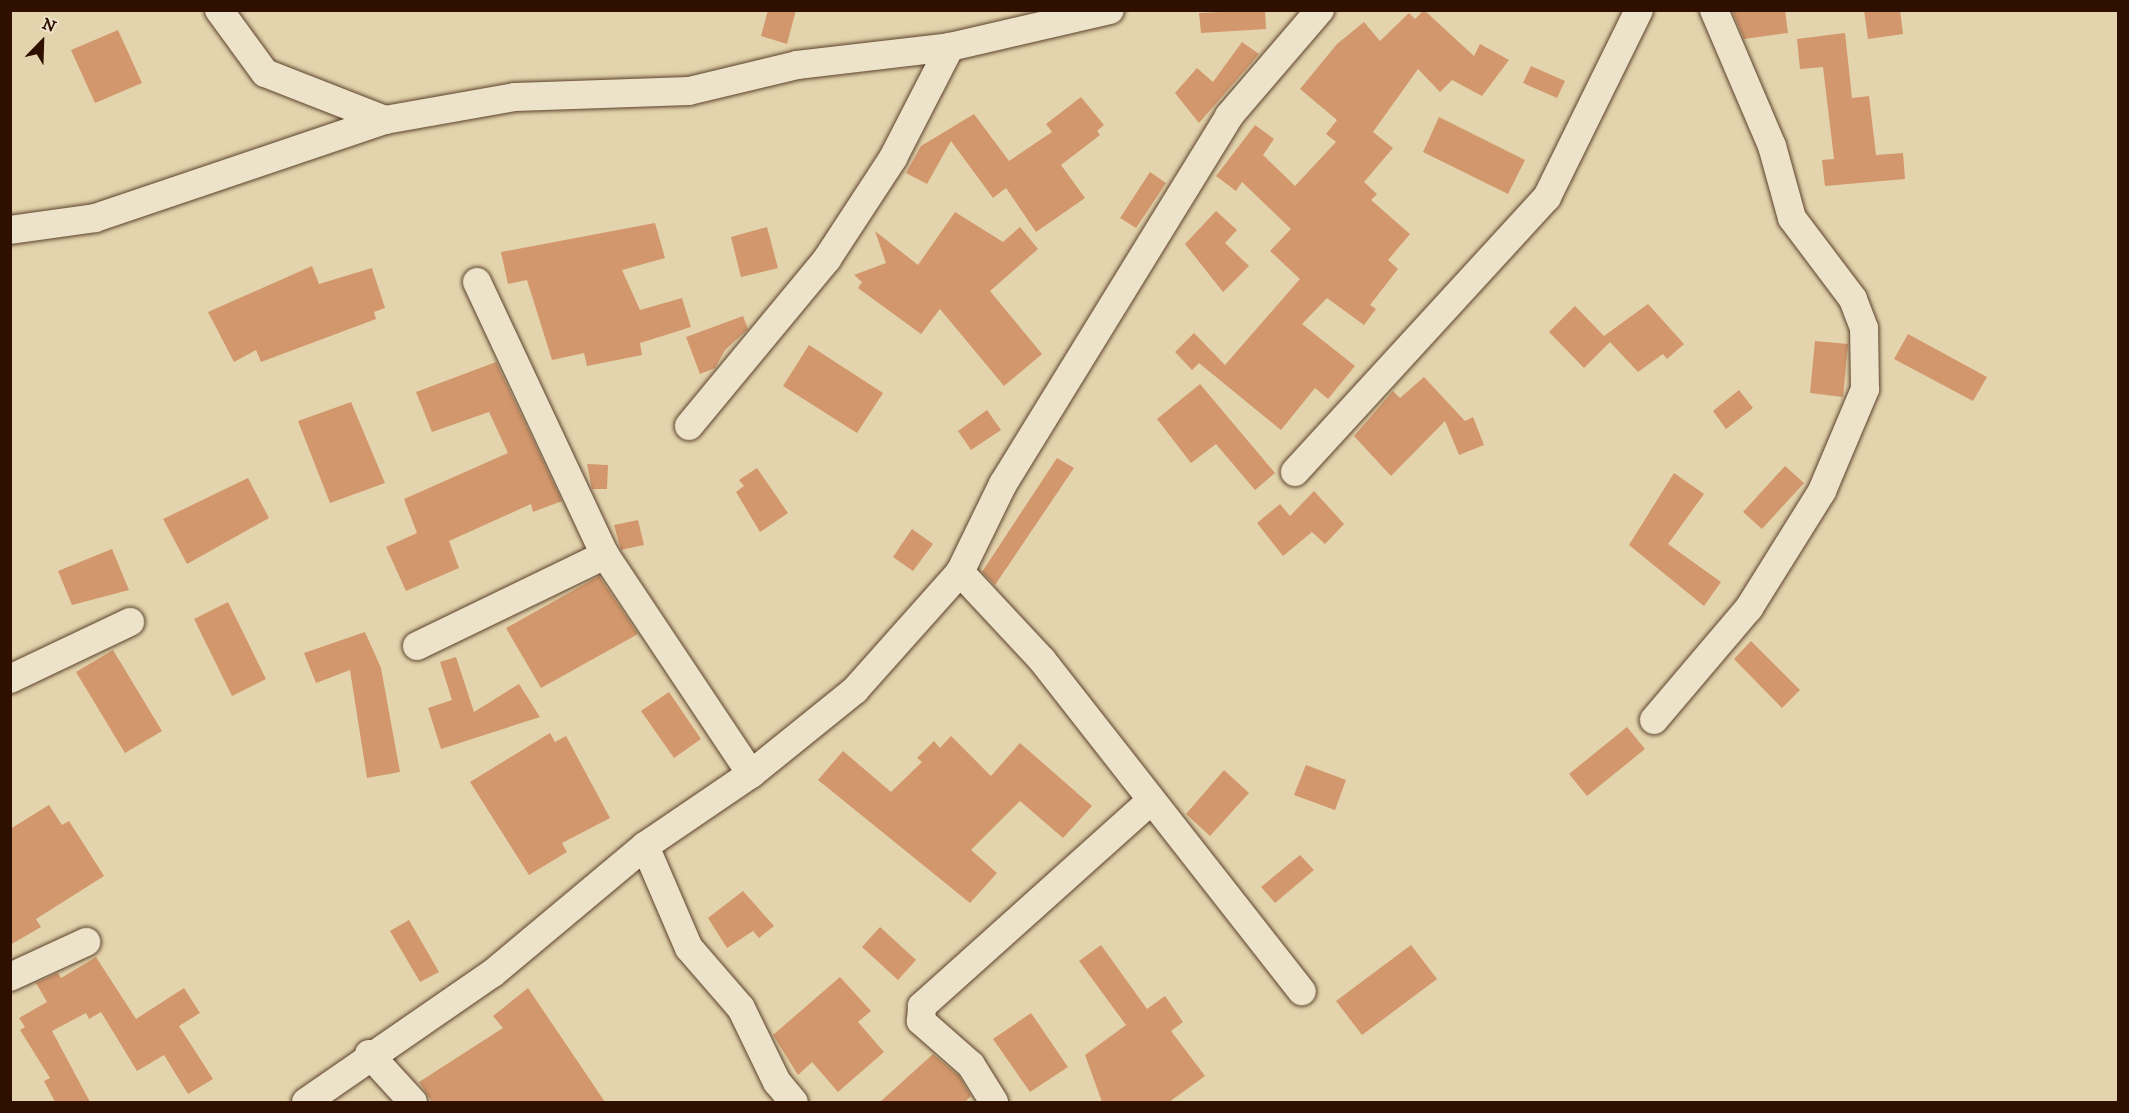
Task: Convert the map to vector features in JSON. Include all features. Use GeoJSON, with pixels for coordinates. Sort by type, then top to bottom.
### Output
{"type":"FeatureCollection","features":[{"type":"Feature","properties":{"kind":"street"},"geometry":{"type":"LineString","coordinates":[[219,10],[265,74],[385,120]]}},
{"type":"Feature","properties":{"kind":"street"},"geometry":{"type":"LineString","coordinates":[[10,230],[94,218],[385,120],[525,96],[689,91],[797,65],[950,46],[995,23],[1110,10]]}},
{"type":"Feature","properties":{"kind":"street"},"geometry":{"type":"LineString","coordinates":[[306,1102],[369,1054],[493,973],[645,846],[752,774],[855,690],[960,572],[1009,474],[1229,116],[1320,10]]}},
{"type":"Feature","properties":{"kind":"street"},"geometry":{"type":"LineString","coordinates":[[1295,472],[1547,197],[1639,10]]}},
{"type":"Feature","properties":{"kind":"street"},"geometry":{"type":"LineString","coordinates":[[1654,720],[1749,608],[1822,491],[1865,389],[1863,328],[1853,299],[1792,218],[1772,146],[1714,10]]}},
{"type":"Feature","properties":{"kind":"street"},"geometry":{"type":"LineString","coordinates":[[689,426],[827,259],[894,158],[950,46]]}},
{"type":"Feature","properties":{"kind":"street"},"geometry":{"type":"LineString","coordinates":[[477,282],[605,555],[752,774]]}},
{"type":"Feature","properties":{"kind":"street"},"geometry":{"type":"LineString","coordinates":[[417,646],[605,555]]}},
{"type":"Feature","properties":{"kind":"street"},"geometry":{"type":"LineString","coordinates":[[960,572],[1042,660],[1149,802],[1302,991]]}},
{"type":"Feature","properties":{"kind":"street"},"geometry":{"type":"LineString","coordinates":[[10,679],[130,622]]}},
{"type":"Feature","properties":{"kind":"street"},"geometry":{"type":"LineString","coordinates":[[994,1102],[971,1065],[921,1021],[922,1006],[1149,802]]}},
{"type":"Feature","properties":{"kind":"street"},"geometry":{"type":"LineString","coordinates":[[645,846],[689,948],[741,1008],[777,1082],[794,1102]]}},
{"type":"Feature","properties":{"kind":"street"},"geometry":{"type":"LineString","coordinates":[[10,977],[86,942]]}},
{"type":"Feature","properties":{"kind":"street"},"geometry":{"type":"LineString","coordinates":[[369,1054],[412,1102]]}},
{"type":"Feature","properties":{"kind":"building"},"geometry":{"type":"Polygon","coordinates":[[[768,10],[796,10],[787,44],[761,36],[768,10]]]}},
{"type":"Feature","properties":{"kind":"building"},"geometry":{"type":"Polygon","coordinates":[[[1265,10],[1266,29],[1201,33],[1199,13],[1265,10]]]}},
{"type":"Feature","properties":{"kind":"building"},"geometry":{"type":"Polygon","coordinates":[[[1424,10],[1474,56],[1480,44],[1509,60],[1482,96],[1452,80],[1440,92],[1418,69],[1373,132],[1393,148],[1364,182],[1377,194],[1371,200],[1410,234],[1388,260],[1398,269],[1370,305],[1376,309],[1364,325],[1327,298],[1302,324],[1355,366],[1328,399],[1315,388],[1281,430],[1199,363],[1192,370],[1175,352],[1194,333],[1225,365],[1300,279],[1270,251],[1291,229],[1242,182],[1236,191],[1216,176],[1255,125],[1274,139],[1263,155],[1295,186],[1336,142],[1326,134],[1337,120],[1300,89],[1337,44],[1364,22],[1380,41],[1409,13],[1415,19],[1424,10]]]}},
{"type":"Feature","properties":{"kind":"building"},"geometry":{"type":"Polygon","coordinates":[[[1732,10],[1785,10],[1788,33],[1744,39],[1732,10]]]}},
{"type":"Feature","properties":{"kind":"building"},"geometry":{"type":"Polygon","coordinates":[[[1864,10],[1900,10],[1903,34],[1868,39],[1864,10]]]}},
{"type":"Feature","properties":{"kind":"building"},"geometry":{"type":"Polygon","coordinates":[[[118,30],[142,83],[95,103],[71,50],[118,30]]]}},
{"type":"Feature","properties":{"kind":"building"},"geometry":{"type":"Polygon","coordinates":[[[1845,33],[1852,98],[1869,96],[1876,155],[1903,153],[1905,179],[1825,186],[1822,160],[1834,159],[1823,67],[1800,69],[1797,39],[1845,33]]]}},
{"type":"Feature","properties":{"kind":"building"},"geometry":{"type":"Polygon","coordinates":[[[1242,42],[1259,54],[1199,123],[1175,93],[1197,68],[1213,82],[1242,42]]]}},
{"type":"Feature","properties":{"kind":"building"},"geometry":{"type":"Polygon","coordinates":[[[1531,66],[1565,81],[1557,98],[1523,83],[1531,66]]]}},
{"type":"Feature","properties":{"kind":"building"},"geometry":{"type":"Polygon","coordinates":[[[1081,97],[1104,125],[1097,131],[1100,135],[1061,165],[1085,198],[1036,232],[1006,188],[993,198],[951,141],[927,184],[906,173],[921,146],[974,114],[1009,161],[1052,132],[1046,124],[1081,97]]]}},
{"type":"Feature","properties":{"kind":"building"},"geometry":{"type":"Polygon","coordinates":[[[1439,117],[1525,160],[1508,194],[1423,152],[1439,117]]]}},
{"type":"Feature","properties":{"kind":"building"},"geometry":{"type":"Polygon","coordinates":[[[1150,172],[1166,183],[1136,228],[1120,218],[1150,172]]]}},
{"type":"Feature","properties":{"kind":"building"},"geometry":{"type":"Polygon","coordinates":[[[1216,211],[1237,230],[1225,243],[1249,266],[1223,292],[1185,244],[1216,211]]]}},
{"type":"Feature","properties":{"kind":"building"},"geometry":{"type":"Polygon","coordinates":[[[955,212],[1003,242],[1020,227],[1038,249],[990,291],[1042,354],[1004,386],[940,309],[921,334],[858,288],[862,282],[854,275],[886,263],[875,231],[918,265],[955,212]]]}},
{"type":"Feature","properties":{"kind":"building"},"geometry":{"type":"Polygon","coordinates":[[[655,223],[665,258],[622,270],[640,310],[682,298],[691,327],[640,343],[642,355],[587,366],[584,353],[552,360],[527,280],[508,284],[501,252],[655,223]]]}},
{"type":"Feature","properties":{"kind":"building"},"geometry":{"type":"Polygon","coordinates":[[[767,227],[778,268],[741,277],[731,237],[767,227]]]}},
{"type":"Feature","properties":{"kind":"building"},"geometry":{"type":"Polygon","coordinates":[[[312,266],[319,284],[372,268],[385,308],[374,312],[376,319],[261,362],[256,350],[234,362],[208,312],[312,266]]]}},
{"type":"Feature","properties":{"kind":"building"},"geometry":{"type":"Polygon","coordinates":[[[1648,304],[1684,344],[1667,359],[1663,354],[1638,372],[1610,342],[1584,368],[1549,332],[1575,306],[1604,336],[1648,304]]]}},
{"type":"Feature","properties":{"kind":"building"},"geometry":{"type":"Polygon","coordinates":[[[743,316],[748,329],[725,350],[715,368],[700,374],[686,337],[743,316]]]}},
{"type":"Feature","properties":{"kind":"building"},"geometry":{"type":"Polygon","coordinates":[[[1908,334],[1987,377],[1973,401],[1894,359],[1908,334]]]}},
{"type":"Feature","properties":{"kind":"building"},"geometry":{"type":"Polygon","coordinates":[[[1815,341],[1848,344],[1843,397],[1810,393],[1815,341]]]}},
{"type":"Feature","properties":{"kind":"building"},"geometry":{"type":"Polygon","coordinates":[[[809,345],[883,393],[857,433],[783,386],[809,345]]]}},
{"type":"Feature","properties":{"kind":"building"},"geometry":{"type":"Polygon","coordinates":[[[496,362],[562,501],[533,512],[531,504],[449,541],[459,568],[406,591],[386,547],[417,533],[404,499],[508,453],[489,412],[432,432],[416,392],[496,362]]]}},
{"type":"Feature","properties":{"kind":"building"},"geometry":{"type":"Polygon","coordinates":[[[1424,377],[1465,421],[1473,417],[1484,445],[1459,455],[1445,421],[1391,476],[1354,436],[1393,391],[1400,398],[1424,377]]]}},
{"type":"Feature","properties":{"kind":"building"},"geometry":{"type":"Polygon","coordinates":[[[1200,384],[1275,473],[1255,490],[1216,444],[1191,463],[1157,419],[1200,384]]]}},
{"type":"Feature","properties":{"kind":"building"},"geometry":{"type":"Polygon","coordinates":[[[1739,390],[1753,408],[1726,429],[1713,411],[1739,390]]]}},
{"type":"Feature","properties":{"kind":"building"},"geometry":{"type":"Polygon","coordinates":[[[351,402],[385,483],[330,503],[298,421],[351,402]]]}},
{"type":"Feature","properties":{"kind":"building"},"geometry":{"type":"Polygon","coordinates":[[[987,410],[1001,430],[971,450],[958,431],[987,410]]]}},
{"type":"Feature","properties":{"kind":"building"},"geometry":{"type":"Polygon","coordinates":[[[1057,458],[1074,468],[995,585],[982,572],[1057,458]]]}},
{"type":"Feature","properties":{"kind":"building"},"geometry":{"type":"Polygon","coordinates":[[[587,464],[608,465],[607,489],[592,489],[587,464]]]}},
{"type":"Feature","properties":{"kind":"building"},"geometry":{"type":"Polygon","coordinates":[[[1785,466],[1804,483],[1762,529],[1743,512],[1785,466]]]}},
{"type":"Feature","properties":{"kind":"building"},"geometry":{"type":"Polygon","coordinates":[[[757,468],[788,513],[760,532],[736,492],[744,486],[739,480],[757,468]]]}},
{"type":"Feature","properties":{"kind":"building"},"geometry":{"type":"Polygon","coordinates":[[[1674,473],[1704,494],[1668,544],[1721,582],[1704,606],[1629,545],[1674,473]]]}},
{"type":"Feature","properties":{"kind":"building"},"geometry":{"type":"Polygon","coordinates":[[[248,478],[269,518],[187,564],[163,519],[248,478]]]}},
{"type":"Feature","properties":{"kind":"building"},"geometry":{"type":"Polygon","coordinates":[[[1314,491],[1344,524],[1325,544],[1312,532],[1283,556],[1257,523],[1280,504],[1290,516],[1314,491]]]}},
{"type":"Feature","properties":{"kind":"building"},"geometry":{"type":"Polygon","coordinates":[[[638,520],[644,545],[621,550],[614,525],[638,520]]]}},
{"type":"Feature","properties":{"kind":"building"},"geometry":{"type":"Polygon","coordinates":[[[912,529],[933,544],[913,571],[893,557],[912,529]]]}},
{"type":"Feature","properties":{"kind":"building"},"geometry":{"type":"Polygon","coordinates":[[[112,549],[129,590],[72,605],[58,571],[112,549]]]}},
{"type":"Feature","properties":{"kind":"building"},"geometry":{"type":"Polygon","coordinates":[[[599,576],[638,634],[541,688],[506,628],[599,576]]]}},
{"type":"Feature","properties":{"kind":"building"},"geometry":{"type":"Polygon","coordinates":[[[228,602],[266,679],[232,696],[194,619],[228,602]]]}},
{"type":"Feature","properties":{"kind":"building"},"geometry":{"type":"Polygon","coordinates":[[[365,632],[381,668],[400,772],[367,778],[350,670],[316,683],[304,653],[365,632]]]}},
{"type":"Feature","properties":{"kind":"building"},"geometry":{"type":"Polygon","coordinates":[[[1751,641],[1800,690],[1782,708],[1734,659],[1751,641]]]}},
{"type":"Feature","properties":{"kind":"building"},"geometry":{"type":"Polygon","coordinates":[[[113,650],[162,731],[125,753],[76,672],[113,650]]]}},
{"type":"Feature","properties":{"kind":"building"},"geometry":{"type":"Polygon","coordinates":[[[456,657],[474,712],[519,684],[540,717],[441,749],[428,708],[452,700],[440,662],[456,657]]]}},
{"type":"Feature","properties":{"kind":"building"},"geometry":{"type":"Polygon","coordinates":[[[669,692],[701,739],[674,758],[641,711],[669,692]]]}},
{"type":"Feature","properties":{"kind":"building"},"geometry":{"type":"Polygon","coordinates":[[[1627,727],[1645,749],[1587,796],[1569,774],[1627,727]]]}},
{"type":"Feature","properties":{"kind":"building"},"geometry":{"type":"Polygon","coordinates":[[[550,733],[555,742],[566,736],[610,818],[562,843],[567,852],[529,875],[470,782],[550,733]]]}},
{"type":"Feature","properties":{"kind":"building"},"geometry":{"type":"Polygon","coordinates":[[[951,736],[991,776],[1020,743],[1092,806],[1063,838],[1020,801],[971,850],[997,873],[970,903],[818,780],[843,751],[891,792],[922,762],[917,758],[934,741],[940,748],[951,736]]]}},
{"type":"Feature","properties":{"kind":"building"},"geometry":{"type":"Polygon","coordinates":[[[1306,765],[1346,780],[1335,810],[1294,795],[1306,765]]]}},
{"type":"Feature","properties":{"kind":"building"},"geometry":{"type":"Polygon","coordinates":[[[1224,770],[1249,793],[1210,836],[1186,814],[1224,770]]]}},
{"type":"Feature","properties":{"kind":"building"},"geometry":{"type":"Polygon","coordinates":[[[49,805],[62,825],[69,821],[104,876],[36,919],[41,927],[10,945],[10,829],[49,805]]]}},
{"type":"Feature","properties":{"kind":"building"},"geometry":{"type":"Polygon","coordinates":[[[1300,855],[1314,870],[1275,903],[1261,887],[1300,855]]]}},
{"type":"Feature","properties":{"kind":"building"},"geometry":{"type":"Polygon","coordinates":[[[743,891],[774,926],[759,938],[753,931],[727,948],[708,918],[743,891]]]}},
{"type":"Feature","properties":{"kind":"building"},"geometry":{"type":"Polygon","coordinates":[[[409,920],[439,972],[420,982],[390,931],[409,920]]]}},
{"type":"Feature","properties":{"kind":"building"},"geometry":{"type":"Polygon","coordinates":[[[880,927],[916,960],[898,980],[862,947],[880,927]]]}},
{"type":"Feature","properties":{"kind":"building"},"geometry":{"type":"Polygon","coordinates":[[[1101,945],[1147,1009],[1165,996],[1183,1022],[1171,1031],[1205,1076],[1169,1102],[1102,1102],[1085,1055],[1126,1025],[1079,961],[1101,945]]]}},
{"type":"Feature","properties":{"kind":"building"},"geometry":{"type":"Polygon","coordinates":[[[1411,945],[1437,979],[1362,1035],[1336,1001],[1411,945]]]}},
{"type":"Feature","properties":{"kind":"building"},"geometry":{"type":"Polygon","coordinates":[[[96,957],[136,1019],[184,988],[200,1013],[179,1026],[213,1079],[188,1094],[164,1055],[137,1071],[101,1012],[89,1019],[86,1013],[52,1031],[90,1102],[55,1102],[44,1081],[50,1078],[20,1030],[25,1027],[19,1018],[47,1002],[36,983],[58,973],[61,978],[96,957]]]}},
{"type":"Feature","properties":{"kind":"building"},"geometry":{"type":"Polygon","coordinates":[[[840,977],[871,1011],[858,1022],[884,1052],[838,1092],[812,1062],[798,1075],[773,1035],[840,977]]]}},
{"type":"Feature","properties":{"kind":"building"},"geometry":{"type":"Polygon","coordinates":[[[528,988],[605,1102],[432,1102],[419,1082],[503,1028],[493,1016],[528,988]]]}},
{"type":"Feature","properties":{"kind":"building"},"geometry":{"type":"Polygon","coordinates":[[[1031,1013],[1068,1067],[1030,1092],[993,1039],[1031,1013]]]}},
{"type":"Feature","properties":{"kind":"building"},"geometry":{"type":"Polygon","coordinates":[[[933,1054],[959,1076],[971,1096],[965,1102],[880,1102],[933,1054]]]}}]}
